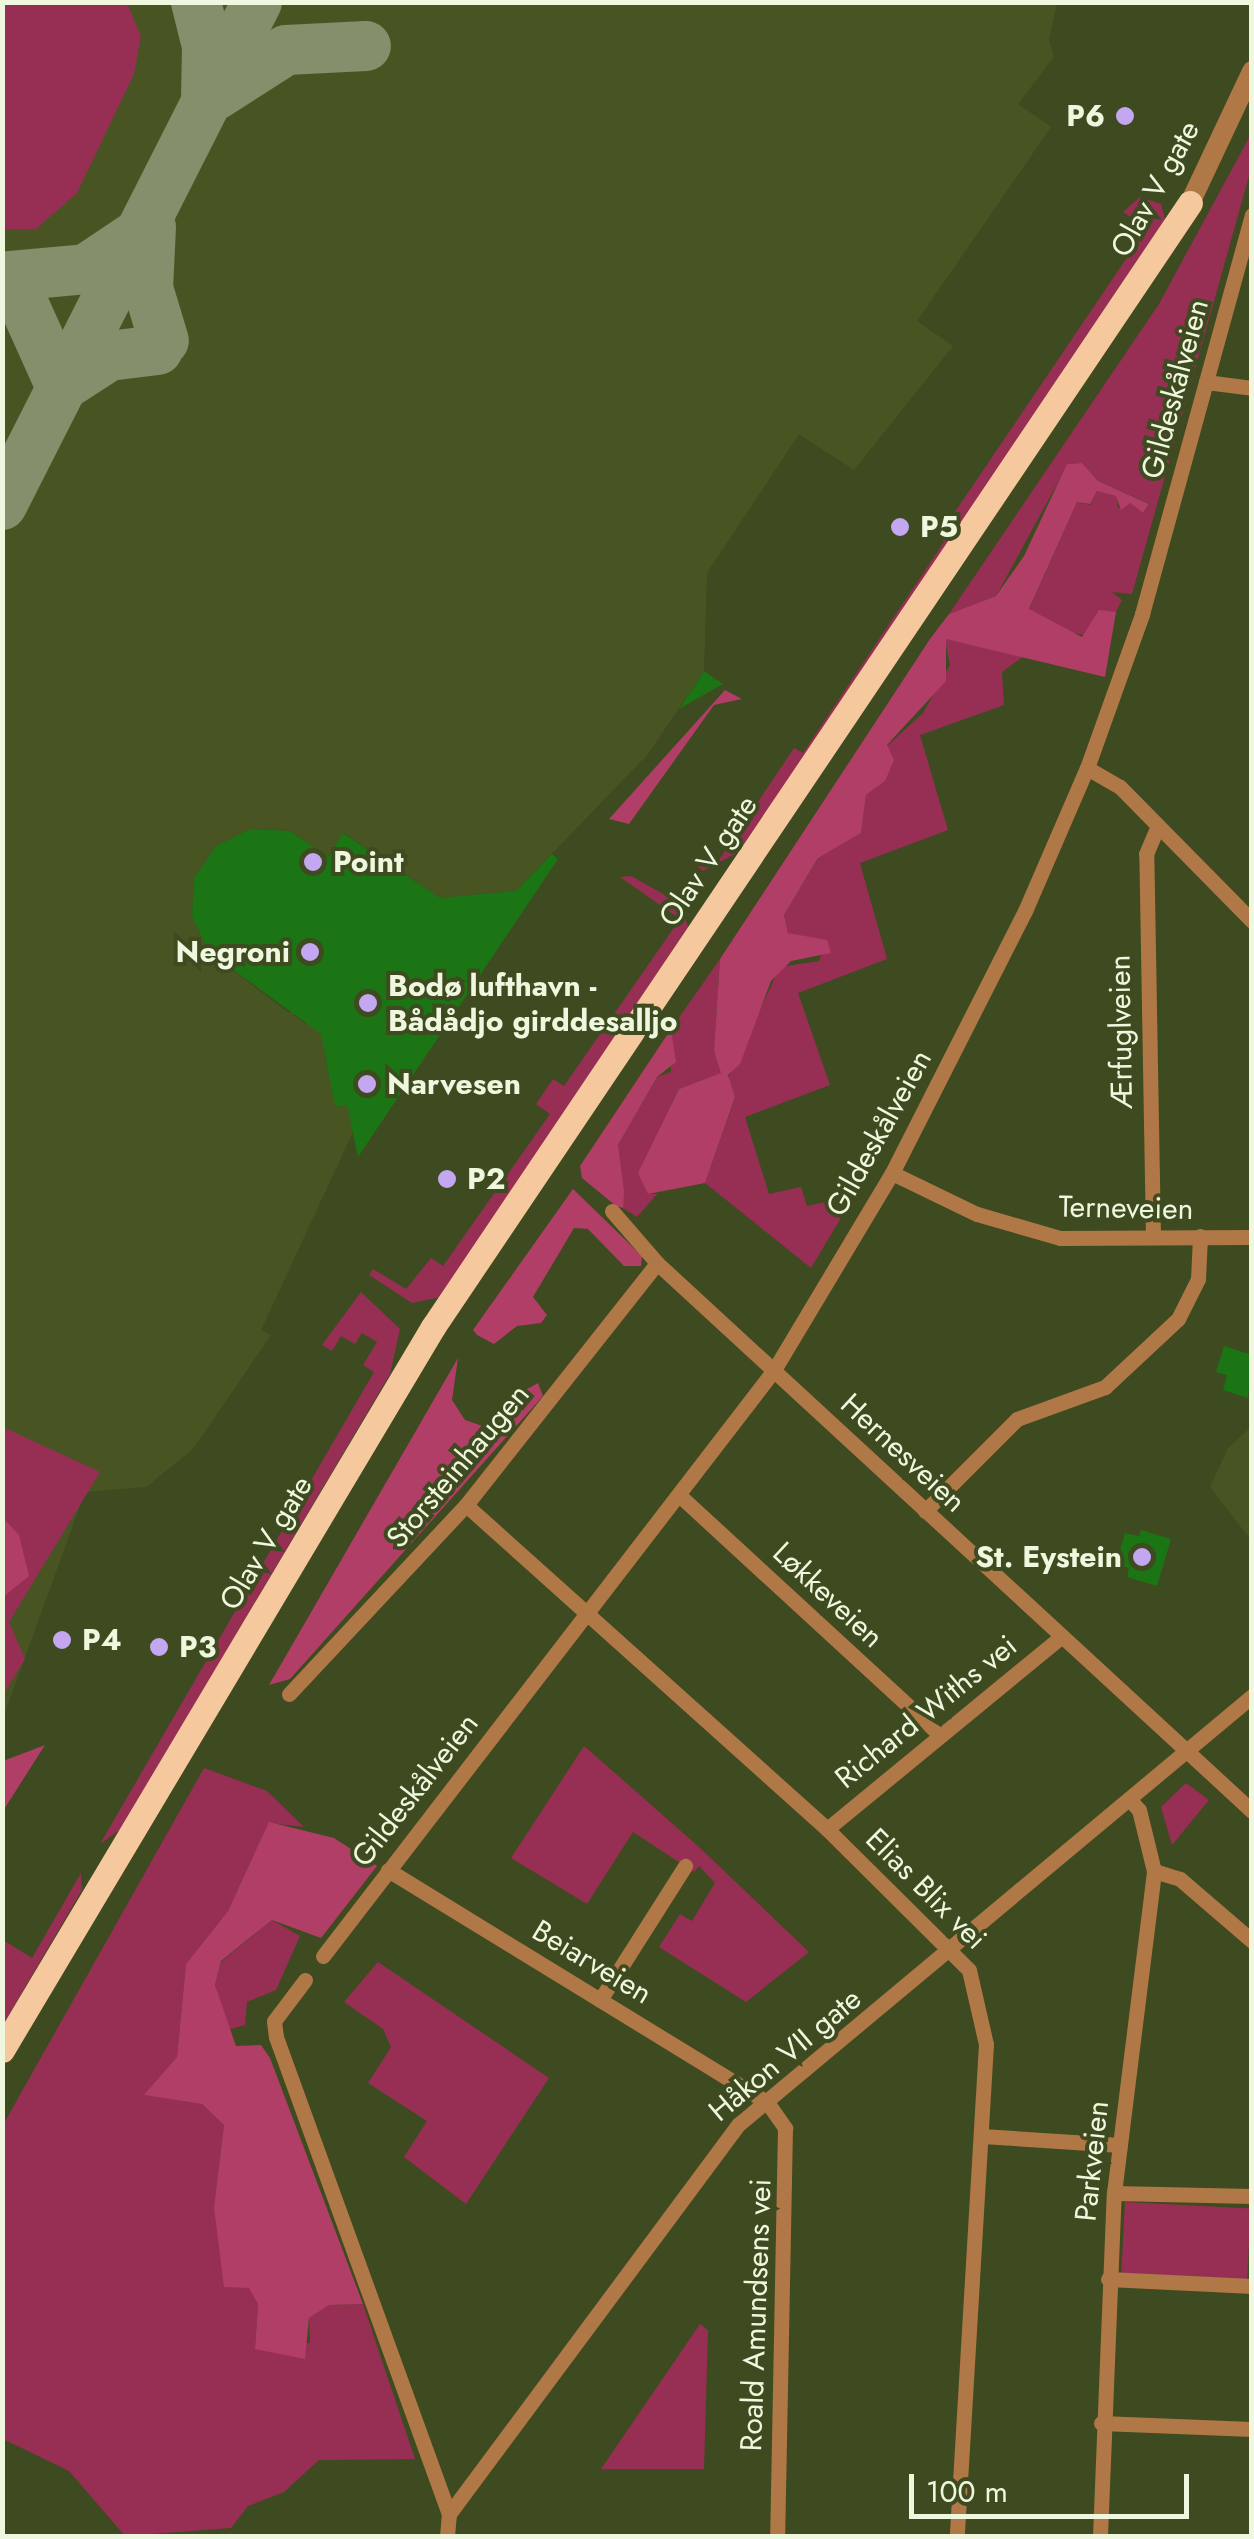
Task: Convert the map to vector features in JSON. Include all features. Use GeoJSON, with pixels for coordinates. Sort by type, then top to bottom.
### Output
{"type":"FeatureCollection","features":[{"type":"Feature","properties":{"kind":"highway","name":"Olav V gate"},"geometry":{"type":"LineString","coordinates":[[2,2050],[433,1327],[1190,203]]}},
{"type":"Feature","properties":{"kind":"street","name":"Olav V gate"},"geometry":{"type":"LineString","coordinates":[[1190,203],[1252,71]]}},
{"type":"Feature","properties":{"kind":"street","name":"Gildeskålveien"},"geometry":{"type":"LineString","coordinates":[[322,1956],[774,1370],[892,1173],[1025,911],[1087,768],[1142,614],[1252,215]]}},
{"type":"Feature","properties":{"kind":"street"},"geometry":{"type":"LineString","coordinates":[[1206,382],[1252,388]]}},
{"type":"Feature","properties":{"kind":"street"},"geometry":{"type":"LineString","coordinates":[[1087,768],[1120,788],[1252,921]]}},
{"type":"Feature","properties":{"kind":"street","name":"Ærfuglveien"},"geometry":{"type":"LineString","coordinates":[[1153,1238],[1146,854],[1158,828]]}},
{"type":"Feature","properties":{"kind":"street","name":"Terneveien"},"geometry":{"type":"LineString","coordinates":[[892,1173],[1026,1232],[1252,1238]]}},
{"type":"Feature","properties":{"kind":"street","name":"Hernesveien"},"geometry":{"type":"LineString","coordinates":[[612,1212],[657,1263],[1252,1811]]}},
{"type":"Feature","properties":{"kind":"street"},"geometry":{"type":"LineString","coordinates":[[925,1511],[1018,1419],[1105,1388],[1178,1319],[1198,1279],[1200,1236]]}},
{"type":"Feature","properties":{"kind":"street","name":"Storsteinhaugen"},"geometry":{"type":"LineString","coordinates":[[290,1694],[466,1505],[657,1263]]}},
{"type":"Feature","properties":{"kind":"street","name":"Løkkeveien"},"geometry":{"type":"LineString","coordinates":[[679,1495],[940,1735]]}},
{"type":"Feature","properties":{"kind":"street","name":"Elias Blix vei"},"geometry":{"type":"LineString","coordinates":[[466,1505],[956,1950],[984,2021],[982,2136],[957,2536]]}},
{"type":"Feature","properties":{"kind":"street","name":"Richard Withs vei"},"geometry":{"type":"LineString","coordinates":[[827,1830],[1061,1638]]}},
{"type":"Feature","properties":{"kind":"street","name":"Håkon VII gate"},"geometry":{"type":"LineString","coordinates":[[449,2514],[726,2137],[956,1950],[1252,1696]]}},
{"type":"Feature","properties":{"kind":"street","name":"Parkveien"},"geometry":{"type":"LineString","coordinates":[[1100,2536],[1101,2423],[1114,2192],[1154,1871],[1129,1799]]}},
{"type":"Feature","properties":{"kind":"street"},"geometry":{"type":"LineString","coordinates":[[600,2000],[685,1866]]}},
{"type":"Feature","properties":{"kind":"street","name":"Beiarveien"},"geometry":{"type":"LineString","coordinates":[[388,1870],[767,2102]]}},
{"type":"Feature","properties":{"kind":"street"},"geometry":{"type":"LineString","coordinates":[[1154,1871],[1180,1879],[1252,1940]]}},
{"type":"Feature","properties":{"kind":"street"},"geometry":{"type":"LineString","coordinates":[[305,1980],[274,2021],[276,2036],[449,2514],[447,2536]]}},
{"type":"Feature","properties":{"kind":"street","name":"Roald Amundsens vei"},"geometry":{"type":"LineString","coordinates":[[767,2102],[784,2128],[790,2160],[777,2536]]}},
{"type":"Feature","properties":{"kind":"street"},"geometry":{"type":"LineString","coordinates":[[982,2136],[1120,2145]]}},
{"type":"Feature","properties":{"kind":"street"},"geometry":{"type":"LineString","coordinates":[[1114,2192],[1252,2196]]}},
{"type":"Feature","properties":{"kind":"street"},"geometry":{"type":"LineString","coordinates":[[1108,2279],[1252,2286]]}},
{"type":"Feature","properties":{"kind":"street"},"geometry":{"type":"LineString","coordinates":[[1101,2423],[1252,2430]]}},
{"type":"Feature","properties":{"kind":"shaded area"},"geometry":{"type":"Polygon","coordinates":[[[2,3],[127,3],[141,36],[134,74],[77,193],[36,229],[3,229],[2,3]]]}},
{"type":"Feature","properties":{"kind":"shaded area","name":"Bodø lufthavn - Bådådjo girddesalljo"},"geometry":{"type":"Polygon","coordinates":[[[3,3],[1057,3],[1049,40],[1054,57],[1018,104],[1051,127],[917,321],[953,346],[854,470],[799,434],[707,573],[704,671],[648,754],[516,891],[440,898],[344,833],[327,857],[291,831],[252,829],[216,846],[194,878],[192,917],[209,952],[289,1013],[297,1008],[293,1015],[306,1024],[328,1029],[323,1044],[335,1107],[347,1105],[353,1132],[261,1330],[271,1335],[193,1449],[146,1487],[85,1492],[3,1718],[3,3]]]}},
{"type":"Feature","properties":{"kind":"shaded area"},"geometry":{"type":"Polygon","coordinates":[[[1251,134],[1251,169],[1132,594],[1112,592],[1122,600],[1116,612],[1093,622],[1088,636],[1060,630],[1029,610],[1077,502],[1090,505],[1097,491],[1117,496],[1118,508],[1130,503],[1143,513],[1150,504],[1098,481],[1082,463],[1068,464],[996,596],[949,614],[1159,304],[1251,134]]]}},
{"type":"Feature","properties":{"kind":"shaded area"},"geometry":{"type":"Polygon","coordinates":[[[1140,197],[1161,204],[1165,219],[744,849],[703,871],[697,866],[719,860],[794,748],[803,753],[944,542],[938,537],[1147,228],[1123,212],[1140,197]]]}},
{"type":"Feature","properties":{"kind":"shaded area"},"geometry":{"type":"Polygon","coordinates":[[[1082,463],[1098,481],[1149,504],[1143,513],[1130,503],[1121,510],[1116,496],[1097,491],[1090,504],[1077,502],[1029,609],[1082,637],[1099,610],[1116,612],[1105,677],[946,639],[946,681],[887,745],[894,760],[885,781],[866,795],[861,833],[818,858],[784,915],[788,933],[827,940],[831,953],[791,961],[771,981],[740,1064],[728,1075],[735,1097],[705,1183],[648,1194],[638,1173],[679,1089],[721,1073],[714,1051],[720,959],[930,639],[949,614],[996,596],[1024,556],[1067,464],[1082,463]]]}},
{"type":"Feature","properties":{"kind":"shaded area"},"geometry":{"type":"Polygon","coordinates":[[[945,639],[1025,655],[1002,672],[1004,705],[920,735],[948,830],[860,863],[887,959],[798,993],[830,1085],[745,1117],[769,1194],[801,1187],[807,1206],[854,1196],[811,1268],[705,1183],[735,1098],[725,1085],[780,967],[819,961],[827,941],[788,933],[784,915],[819,857],[861,833],[866,795],[885,781],[887,746],[923,713],[950,665],[945,639]]]}},
{"type":"Feature","properties":{"kind":"shaded area"},"geometry":{"type":"Polygon","coordinates":[[[725,690],[742,699],[714,705],[629,824],[609,819],[725,690]]]}},
{"type":"Feature","properties":{"kind":"shaded area"},"geometry":{"type":"Polygon","coordinates":[[[631,876],[681,904],[688,927],[441,1297],[412,1303],[369,1275],[373,1269],[406,1289],[431,1258],[443,1266],[550,1114],[536,1104],[553,1079],[564,1086],[680,919],[620,877],[631,876]]]}},
{"type":"Feature","properties":{"kind":"shaded area"},"geometry":{"type":"Polygon","coordinates":[[[720,959],[714,1051],[722,1073],[679,1089],[652,1145],[648,1194],[657,1194],[637,1217],[623,1208],[618,1145],[657,1077],[671,1072],[671,1029],[720,959]]]}},
{"type":"Feature","properties":{"kind":"shaded area"},"geometry":{"type":"Polygon","coordinates":[[[671,1029],[676,1062],[657,1077],[618,1145],[624,1192],[623,1208],[616,1206],[582,1178],[580,1166],[671,1029]]]}},
{"type":"Feature","properties":{"kind":"shaded area"},"geometry":{"type":"Polygon","coordinates":[[[573,1189],[642,1256],[641,1266],[624,1266],[588,1229],[574,1228],[533,1297],[547,1315],[541,1323],[517,1326],[494,1344],[477,1335],[473,1330],[573,1189]]]}},
{"type":"Feature","properties":{"kind":"shaded area"},"geometry":{"type":"Polygon","coordinates":[[[361,1292],[400,1329],[390,1374],[121,1829],[100,1844],[374,1372],[363,1365],[377,1342],[362,1333],[355,1344],[341,1336],[332,1351],[322,1345],[361,1292]]]}},
{"type":"Feature","properties":{"kind":"shaded area"},"geometry":{"type":"Polygon","coordinates":[[[458,1358],[452,1400],[465,1420],[488,1428],[527,1389],[538,1383],[543,1396],[290,1679],[269,1685],[458,1358]]]}},
{"type":"Feature","properties":{"kind":"shaded area"},"geometry":{"type":"Polygon","coordinates":[[[3,1427],[100,1472],[9,1622],[25,1659],[3,1695],[3,1427]]]}},
{"type":"Feature","properties":{"kind":"shaded area"},"geometry":{"type":"Polygon","coordinates":[[[1251,1427],[1251,1540],[1210,1487],[1228,1448],[1251,1427]]]}},
{"type":"Feature","properties":{"kind":"shaded area"},"geometry":{"type":"Polygon","coordinates":[[[3,1518],[19,1535],[29,1576],[3,1597],[3,1518]]]}},
{"type":"Feature","properties":{"kind":"shaded area"},"geometry":{"type":"Polygon","coordinates":[[[45,1745],[3,1811],[3,1761],[45,1745]]]}},
{"type":"Feature","properties":{"kind":"shaded area"},"geometry":{"type":"Polygon","coordinates":[[[584,1746],[699,1847],[809,1952],[746,2002],[659,1947],[680,1914],[692,1921],[715,1883],[699,1866],[694,1872],[633,1832],[587,1904],[511,1858],[584,1746]]]}},
{"type":"Feature","properties":{"kind":"shaded area"},"geometry":{"type":"Polygon","coordinates":[[[204,1768],[267,1791],[304,1827],[269,1823],[228,1911],[186,1964],[177,2057],[145,2095],[202,2104],[224,2125],[214,2207],[258,2305],[255,2348],[310,2343],[309,2318],[329,2305],[363,2304],[415,2459],[319,2460],[284,2492],[248,2506],[231,2528],[125,2536],[69,2471],[3,2439],[3,2125],[204,1768]]]}},
{"type":"Feature","properties":{"kind":"shaded area"},"geometry":{"type":"Polygon","coordinates":[[[1186,1783],[1209,1800],[1172,1845],[1161,1807],[1186,1783]]]}},
{"type":"Feature","properties":{"kind":"shaded area"},"geometry":{"type":"Polygon","coordinates":[[[269,1822],[334,1838],[377,1866],[321,1938],[272,1920],[221,1961],[215,1985],[236,2046],[261,2045],[270,2058],[363,2304],[329,2305],[309,2318],[305,2359],[255,2349],[258,2304],[249,2288],[224,2287],[214,2207],[224,2125],[202,2104],[144,2095],[177,2057],[186,1964],[228,1911],[269,1822]]]}},
{"type":"Feature","properties":{"kind":"shaded area"},"geometry":{"type":"Polygon","coordinates":[[[81,1873],[82,1890],[3,2025],[3,1940],[32,1958],[81,1873]]]}},
{"type":"Feature","properties":{"kind":"shaded area"},"geometry":{"type":"Polygon","coordinates":[[[272,1920],[300,1936],[276,1990],[247,2002],[245,2025],[227,2030],[215,1985],[221,1962],[272,1920]]]}},
{"type":"Feature","properties":{"kind":"shaded area"},"geometry":{"type":"Polygon","coordinates":[[[378,1962],[549,2078],[466,2204],[404,2157],[427,2121],[368,2083],[391,2047],[383,2029],[344,2002],[378,1962]]]}},
{"type":"Feature","properties":{"kind":"shaded area"},"geometry":{"type":"Polygon","coordinates":[[[1125,2202],[1251,2209],[1247,2279],[1121,2273],[1125,2202]]]}},
{"type":"Feature","properties":{"kind":"shaded area"},"geometry":{"type":"Polygon","coordinates":[[[700,2324],[708,2330],[704,2469],[601,2469],[700,2324]]]}},
{"type":"Feature","properties":{"kind":"building"},"geometry":{"type":"Polygon","coordinates":[[[704,671],[723,684],[679,709],[704,671]]]}},
{"type":"Feature","properties":{"kind":"building","name":"Bodø lufthavn - Bådådjo girddesalljo"},"geometry":{"type":"Polygon","coordinates":[[[251,829],[290,831],[328,857],[343,833],[440,898],[516,891],[552,854],[558,859],[358,1157],[347,1105],[335,1107],[321,1034],[209,952],[192,917],[194,878],[216,846],[251,829]]]}},
{"type":"Feature","properties":{"kind":"building"},"geometry":{"type":"Polygon","coordinates":[[[1224,1346],[1252,1355],[1248,1398],[1223,1390],[1227,1375],[1216,1372],[1224,1346]]]}},
{"type":"Feature","properties":{"kind":"building","name":"St. Eystein"},"geometry":{"type":"Polygon","coordinates":[[[1141,1530],[1171,1539],[1157,1586],[1127,1577],[1129,1568],[1116,1564],[1125,1533],[1139,1536],[1141,1530]]]}},
{"type":"Feature","properties":{"kind":"taxiway"},"geometry":{"type":"LineString","coordinates":[[196,2],[207,46],[206,96]]}},
{"type":"Feature","properties":{"kind":"taxiway"},"geometry":{"type":"LineString","coordinates":[[2,505],[257,2]]}},
{"type":"Feature","properties":{"kind":"taxiway"},"geometry":{"type":"LineString","coordinates":[[216,95],[286,50],[366,46]]}},
{"type":"Feature","properties":{"kind":"taxiway"},"geometry":{"type":"LineString","coordinates":[[151,227],[148,288],[164,341]]}},
{"type":"Feature","properties":{"kind":"taxiway"},"geometry":{"type":"LineString","coordinates":[[11,276],[86,269],[137,235]]}},
{"type":"Feature","properties":{"kind":"taxiway"},"geometry":{"type":"LineString","coordinates":[[11,276],[61,387],[109,356],[158,350]]}},
{"type":"Feature","properties":{"kind":"place","name":"P6"},"geometry":{"type":"Point","coordinates":[1125,116]}},
{"type":"Feature","properties":{"kind":"place","name":"P5"},"geometry":{"type":"Point","coordinates":[900,527]}},
{"type":"Feature","properties":{"kind":"place","name":"Point"},"geometry":{"type":"Point","coordinates":[313,862]}},
{"type":"Feature","properties":{"kind":"place","name":"Negroni"},"geometry":{"type":"Point","coordinates":[310,952]}},
{"type":"Feature","properties":{"kind":"place","name":"Bodø lufthavn - Bådådjo girddesalljo"},"geometry":{"type":"Point","coordinates":[368,1003]}},
{"type":"Feature","properties":{"kind":"place","name":"Narvesen"},"geometry":{"type":"Point","coordinates":[367,1084]}},
{"type":"Feature","properties":{"kind":"place","name":"P2"},"geometry":{"type":"Point","coordinates":[447,1179]}},
{"type":"Feature","properties":{"kind":"place","name":"St. Eystein"},"geometry":{"type":"Point","coordinates":[1142,1557]}},
{"type":"Feature","properties":{"kind":"place","name":"P4"},"geometry":{"type":"Point","coordinates":[62,1640]}},
{"type":"Feature","properties":{"kind":"place","name":"P3"},"geometry":{"type":"Point","coordinates":[159,1647]}}]}
